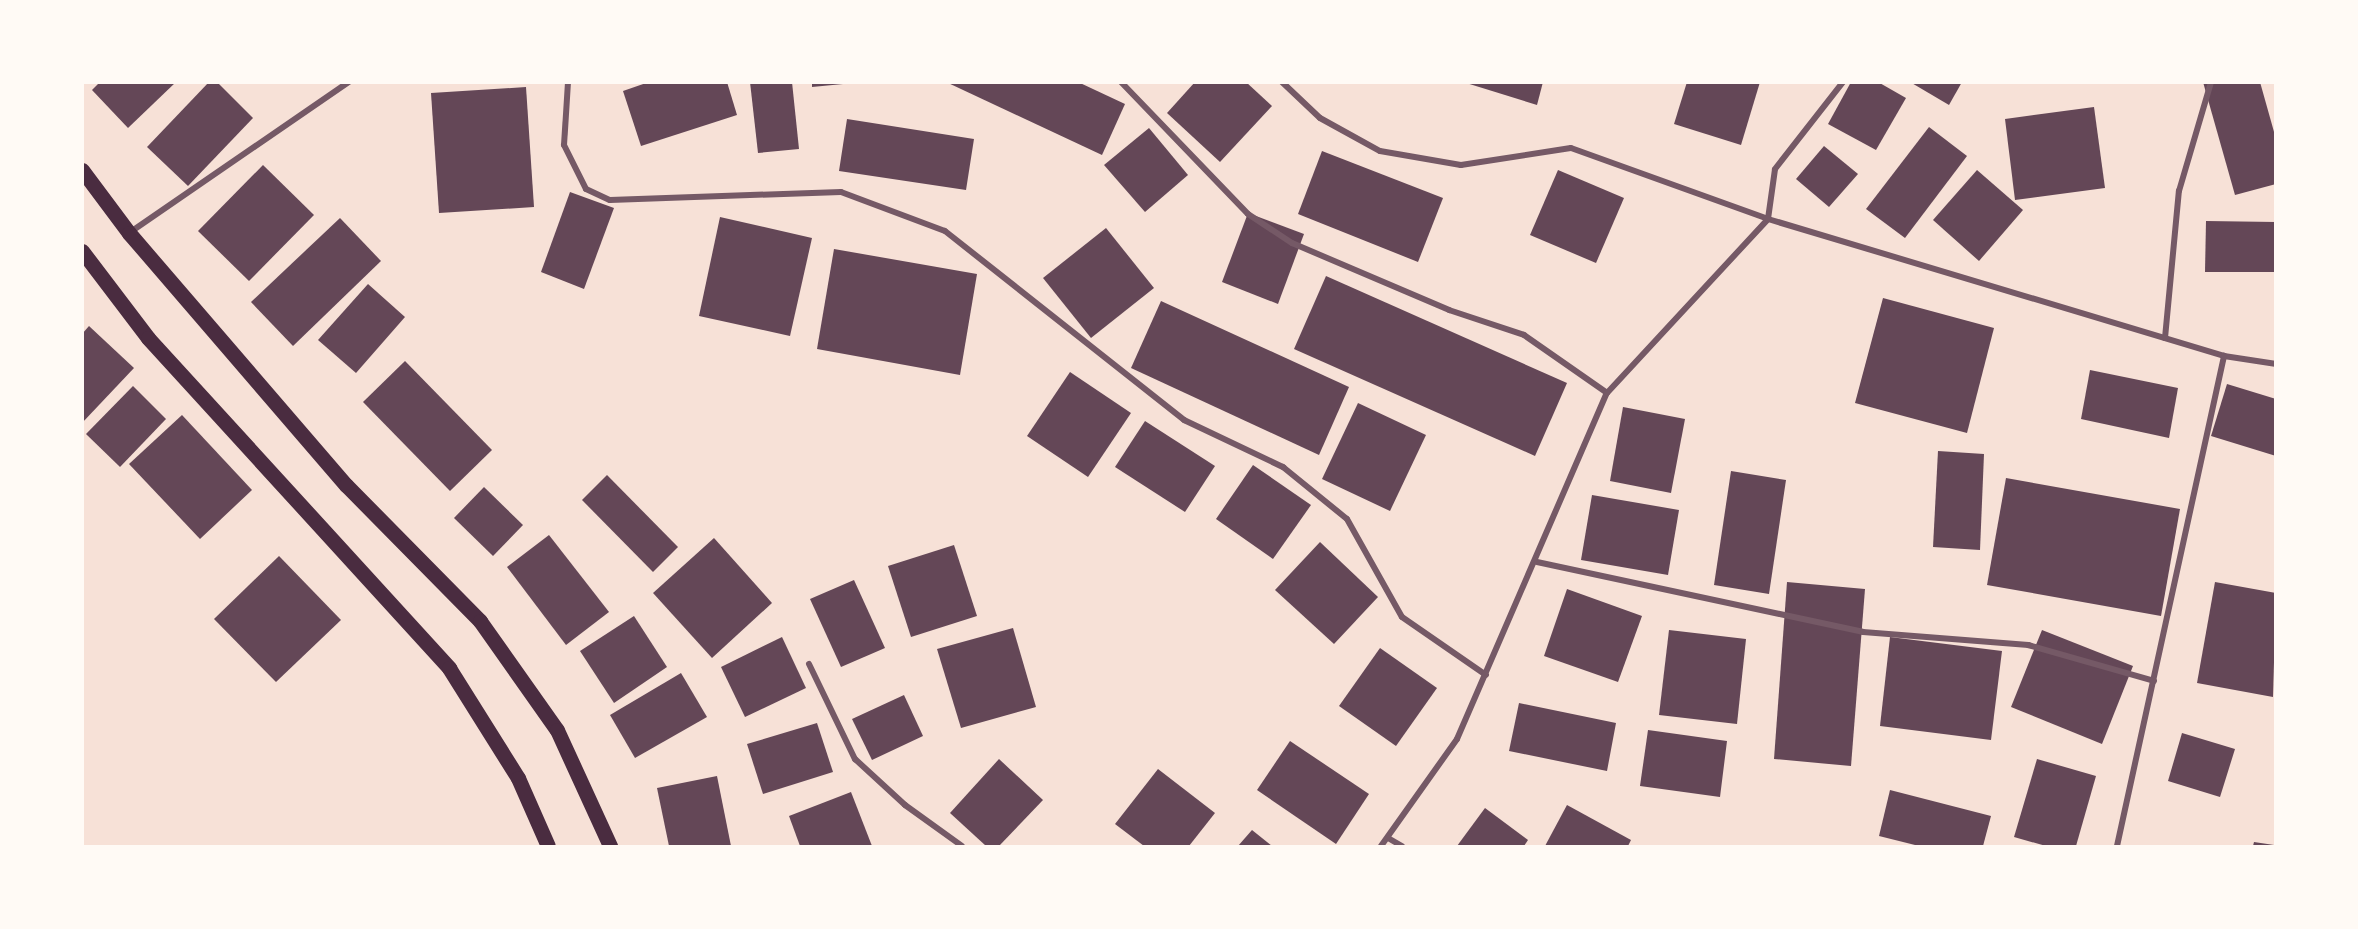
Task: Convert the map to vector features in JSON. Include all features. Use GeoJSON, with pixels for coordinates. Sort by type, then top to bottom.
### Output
{"type":"FeatureCollection","features":[{"type":"Feature","properties":{"kind":"main road"},"geometry":{"type":"LineString","coordinates":[[82,170],[129,233],[346,485],[480,621],[557,730],[610,846]]}},
{"type":"Feature","properties":{"kind":"main road"},"geometry":{"type":"LineString","coordinates":[[82,251],[156,347],[449,668],[518,778],[549,846]]}},
{"type":"Feature","properties":{"kind":"street"},"geometry":{"type":"LineString","coordinates":[[129,233],[349,82]]}},
{"type":"Feature","properties":{"kind":"street"},"geometry":{"type":"LineString","coordinates":[[568,82],[564,145],[586,189],[610,200],[841,192],[945,231],[1184,420],[1283,467],[1347,519],[1402,616],[1486,675]]}},
{"type":"Feature","properties":{"kind":"street"},"geometry":{"type":"LineString","coordinates":[[1121,82],[1248,214],[1292,243],[1449,310],[1524,335],[1607,393]]}},
{"type":"Feature","properties":{"kind":"street"},"geometry":{"type":"LineString","coordinates":[[1282,82],[1320,118],[1380,151],[1461,165],[1571,148],[1768,219],[2224,356],[2276,364]]}},
{"type":"Feature","properties":{"kind":"street"},"geometry":{"type":"LineString","coordinates":[[1381,846],[1457,738],[1537,562],[1607,393],[1768,219],[1775,169],[1843,82]]}},
{"type":"Feature","properties":{"kind":"street"},"geometry":{"type":"LineString","coordinates":[[2165,338],[2179,191],[2211,82]]}},
{"type":"Feature","properties":{"kind":"street"},"geometry":{"type":"LineString","coordinates":[[2117,846],[2224,356]]}},
{"type":"Feature","properties":{"kind":"street"},"geometry":{"type":"LineString","coordinates":[[1537,562],[1863,632],[2028,645],[2154,681]]}},
{"type":"Feature","properties":{"kind":"street"},"geometry":{"type":"LineString","coordinates":[[809,664],[855,759],[905,805],[962,846]]}},
{"type":"Feature","properties":{"kind":"street"},"geometry":{"type":"LineString","coordinates":[[1388,838],[1402,846]]}},
{"type":"Feature","properties":{"kind":"building"},"geometry":{"type":"Polygon","coordinates":[[[100,82],[176,82],[128,128],[92,90],[100,82]]]}},
{"type":"Feature","properties":{"kind":"building"},"geometry":{"type":"Polygon","coordinates":[[[209,82],[217,82],[253,118],[188,186],[147,147],[209,82]]]}},
{"type":"Feature","properties":{"kind":"building"},"geometry":{"type":"Polygon","coordinates":[[[649,82],[727,82],[737,115],[641,146],[623,91],[649,82]]]}},
{"type":"Feature","properties":{"kind":"building"},"geometry":{"type":"Polygon","coordinates":[[[750,82],[792,82],[799,149],[758,153],[750,82]]]}},
{"type":"Feature","properties":{"kind":"building"},"geometry":{"type":"Polygon","coordinates":[[[812,82],[843,82],[843,84],[812,87],[812,82]]]}},
{"type":"Feature","properties":{"kind":"building"},"geometry":{"type":"Polygon","coordinates":[[[946,82],[1078,82],[1125,104],[1102,155],[946,82]]]}},
{"type":"Feature","properties":{"kind":"building"},"geometry":{"type":"Polygon","coordinates":[[[1195,82],[1246,82],[1272,106],[1220,162],[1167,113],[1195,82]]]}},
{"type":"Feature","properties":{"kind":"building"},"geometry":{"type":"Polygon","coordinates":[[[1463,82],[1543,82],[1537,105],[1463,82]]]}},
{"type":"Feature","properties":{"kind":"building"},"geometry":{"type":"Polygon","coordinates":[[[1687,82],[1760,82],[1741,145],[1674,124],[1687,82]]]}},
{"type":"Feature","properties":{"kind":"building"},"geometry":{"type":"Polygon","coordinates":[[[1851,82],[1878,82],[1906,98],[1876,150],[1828,124],[1851,82]]]}},
{"type":"Feature","properties":{"kind":"building"},"geometry":{"type":"Polygon","coordinates":[[[1910,82],[1962,82],[1949,105],[1910,82]]]}},
{"type":"Feature","properties":{"kind":"building"},"geometry":{"type":"Polygon","coordinates":[[[2203,82],[2260,82],[2276,139],[2276,184],[2235,195],[2203,82]]]}},
{"type":"Feature","properties":{"kind":"building"},"geometry":{"type":"Polygon","coordinates":[[[526,87],[534,207],[439,213],[431,93],[526,87]]]}},
{"type":"Feature","properties":{"kind":"building"},"geometry":{"type":"Polygon","coordinates":[[[2094,107],[2105,188],[2015,200],[2005,119],[2094,107]]]}},
{"type":"Feature","properties":{"kind":"building"},"geometry":{"type":"Polygon","coordinates":[[[847,119],[974,139],[966,190],[839,171],[847,119]]]}},
{"type":"Feature","properties":{"kind":"building"},"geometry":{"type":"Polygon","coordinates":[[[1929,127],[1967,156],[1905,238],[1866,209],[1929,127]]]}},
{"type":"Feature","properties":{"kind":"building"},"geometry":{"type":"Polygon","coordinates":[[[1149,128],[1188,175],[1145,212],[1104,165],[1149,128]]]}},
{"type":"Feature","properties":{"kind":"building"},"geometry":{"type":"Polygon","coordinates":[[[1824,146],[1858,174],[1829,207],[1796,179],[1824,146]]]}},
{"type":"Feature","properties":{"kind":"building"},"geometry":{"type":"Polygon","coordinates":[[[1322,151],[1443,198],[1418,262],[1298,214],[1322,151]]]}},
{"type":"Feature","properties":{"kind":"building"},"geometry":{"type":"Polygon","coordinates":[[[263,165],[314,215],[249,281],[198,231],[263,165]]]}},
{"type":"Feature","properties":{"kind":"building"},"geometry":{"type":"Polygon","coordinates":[[[1558,170],[1624,198],[1596,263],[1530,235],[1558,170]]]}},
{"type":"Feature","properties":{"kind":"building"},"geometry":{"type":"Polygon","coordinates":[[[1977,170],[2023,210],[1979,261],[1933,220],[1977,170]]]}},
{"type":"Feature","properties":{"kind":"building"},"geometry":{"type":"Polygon","coordinates":[[[570,192],[614,208],[584,289],[541,272],[570,192]]]}},
{"type":"Feature","properties":{"kind":"building"},"geometry":{"type":"Polygon","coordinates":[[[1248,213],[1304,234],[1278,304],[1222,282],[1248,213]]]}},
{"type":"Feature","properties":{"kind":"building"},"geometry":{"type":"Polygon","coordinates":[[[720,217],[812,238],[790,336],[699,316],[720,217]]]}},
{"type":"Feature","properties":{"kind":"building"},"geometry":{"type":"Polygon","coordinates":[[[340,218],[381,261],[293,346],[251,302],[340,218]]]}},
{"type":"Feature","properties":{"kind":"building"},"geometry":{"type":"Polygon","coordinates":[[[2206,221],[2276,222],[2276,272],[2205,272],[2206,221]]]}},
{"type":"Feature","properties":{"kind":"building"},"geometry":{"type":"Polygon","coordinates":[[[1106,228],[1154,288],[1091,338],[1043,278],[1106,228]]]}},
{"type":"Feature","properties":{"kind":"building"},"geometry":{"type":"Polygon","coordinates":[[[834,249],[977,274],[960,375],[817,349],[834,249]]]}},
{"type":"Feature","properties":{"kind":"building"},"geometry":{"type":"Polygon","coordinates":[[[1326,276],[1567,383],[1535,456],[1294,349],[1326,276]]]}},
{"type":"Feature","properties":{"kind":"building"},"geometry":{"type":"Polygon","coordinates":[[[368,284],[405,317],[356,373],[318,340],[368,284]]]}},
{"type":"Feature","properties":{"kind":"building"},"geometry":{"type":"Polygon","coordinates":[[[1883,298],[1994,328],[1967,433],[1855,403],[1883,298]]]}},
{"type":"Feature","properties":{"kind":"building"},"geometry":{"type":"Polygon","coordinates":[[[1161,301],[1349,387],[1319,455],[1131,368],[1161,301]]]}},
{"type":"Feature","properties":{"kind":"building"},"geometry":{"type":"Polygon","coordinates":[[[89,326],[134,368],[82,423],[82,334],[89,326]]]}},
{"type":"Feature","properties":{"kind":"building"},"geometry":{"type":"Polygon","coordinates":[[[405,361],[492,450],[450,491],[363,402],[405,361]]]}},
{"type":"Feature","properties":{"kind":"building"},"geometry":{"type":"Polygon","coordinates":[[[2090,370],[2178,388],[2169,438],[2081,419],[2090,370]]]}},
{"type":"Feature","properties":{"kind":"building"},"geometry":{"type":"Polygon","coordinates":[[[1070,372],[1131,413],[1088,477],[1027,436],[1070,372]]]}},
{"type":"Feature","properties":{"kind":"building"},"geometry":{"type":"Polygon","coordinates":[[[2227,384],[2276,399],[2276,456],[2211,436],[2227,384]]]}},
{"type":"Feature","properties":{"kind":"building"},"geometry":{"type":"Polygon","coordinates":[[[133,386],[166,419],[120,467],[86,434],[133,386]]]}},
{"type":"Feature","properties":{"kind":"building"},"geometry":{"type":"Polygon","coordinates":[[[1358,403],[1426,435],[1390,511],[1322,479],[1358,403]]]}},
{"type":"Feature","properties":{"kind":"building"},"geometry":{"type":"Polygon","coordinates":[[[1623,407],[1685,419],[1671,493],[1610,481],[1623,407]]]}},
{"type":"Feature","properties":{"kind":"building"},"geometry":{"type":"Polygon","coordinates":[[[182,415],[252,490],[200,539],[129,464],[182,415]]]}},
{"type":"Feature","properties":{"kind":"building"},"geometry":{"type":"Polygon","coordinates":[[[1145,421],[1215,466],[1185,512],[1115,467],[1145,421]]]}},
{"type":"Feature","properties":{"kind":"building"},"geometry":{"type":"Polygon","coordinates":[[[1938,451],[1984,454],[1980,550],[1933,547],[1938,451]]]}},
{"type":"Feature","properties":{"kind":"building"},"geometry":{"type":"Polygon","coordinates":[[[1253,465],[1311,505],[1273,559],[1216,519],[1253,465]]]}},
{"type":"Feature","properties":{"kind":"building"},"geometry":{"type":"Polygon","coordinates":[[[1731,471],[1786,480],[1769,594],[1714,585],[1731,471]]]}},
{"type":"Feature","properties":{"kind":"building"},"geometry":{"type":"Polygon","coordinates":[[[607,475],[678,547],[653,572],[582,500],[607,475]]]}},
{"type":"Feature","properties":{"kind":"building"},"geometry":{"type":"Polygon","coordinates":[[[2006,478],[2180,509],[2161,616],[1987,585],[2006,478]]]}},
{"type":"Feature","properties":{"kind":"building"},"geometry":{"type":"Polygon","coordinates":[[[484,487],[523,525],[493,556],[454,518],[484,487]]]}},
{"type":"Feature","properties":{"kind":"building"},"geometry":{"type":"Polygon","coordinates":[[[1592,495],[1679,510],[1668,575],[1581,560],[1592,495]]]}},
{"type":"Feature","properties":{"kind":"building"},"geometry":{"type":"Polygon","coordinates":[[[549,535],[609,612],[566,645],[507,567],[549,535]]]}},
{"type":"Feature","properties":{"kind":"building"},"geometry":{"type":"Polygon","coordinates":[[[714,538],[772,603],[712,658],[653,593],[714,538]]]}},
{"type":"Feature","properties":{"kind":"building"},"geometry":{"type":"Polygon","coordinates":[[[1320,542],[1378,597],[1334,644],[1275,590],[1320,542]]]}},
{"type":"Feature","properties":{"kind":"building"},"geometry":{"type":"Polygon","coordinates":[[[954,545],[977,616],[911,637],[888,566],[954,545]]]}},
{"type":"Feature","properties":{"kind":"building"},"geometry":{"type":"Polygon","coordinates":[[[279,556],[341,620],[276,682],[214,619],[279,556]]]}},
{"type":"Feature","properties":{"kind":"building"},"geometry":{"type":"Polygon","coordinates":[[[854,580],[885,648],[841,667],[810,599],[854,580]]]}},
{"type":"Feature","properties":{"kind":"building"},"geometry":{"type":"Polygon","coordinates":[[[1787,582],[1865,589],[1851,766],[1774,759],[1787,582]]]}},
{"type":"Feature","properties":{"kind":"building"},"geometry":{"type":"Polygon","coordinates":[[[2215,582],[2276,593],[2273,697],[2197,683],[2215,582]]]}},
{"type":"Feature","properties":{"kind":"building"},"geometry":{"type":"Polygon","coordinates":[[[1567,589],[1642,616],[1618,682],[1544,656],[1567,589]]]}},
{"type":"Feature","properties":{"kind":"building"},"geometry":{"type":"Polygon","coordinates":[[[634,616],[667,667],[614,703],[580,651],[634,616]]]}},
{"type":"Feature","properties":{"kind":"building"},"geometry":{"type":"Polygon","coordinates":[[[1013,628],[1036,707],[961,728],[937,649],[1013,628]]]}},
{"type":"Feature","properties":{"kind":"building"},"geometry":{"type":"Polygon","coordinates":[[[1669,630],[1746,639],[1737,724],[1659,715],[1669,630]]]}},
{"type":"Feature","properties":{"kind":"building"},"geometry":{"type":"Polygon","coordinates":[[[2042,630],[2133,666],[2102,744],[2011,707],[2042,630]]]}},
{"type":"Feature","properties":{"kind":"building"},"geometry":{"type":"Polygon","coordinates":[[[782,637],[806,688],[745,717],[721,667],[782,637]]]}},
{"type":"Feature","properties":{"kind":"building"},"geometry":{"type":"Polygon","coordinates":[[[1890,637],[2002,651],[1991,740],[1880,726],[1890,637]]]}},
{"type":"Feature","properties":{"kind":"building"},"geometry":{"type":"Polygon","coordinates":[[[1380,648],[1437,688],[1396,746],[1339,706],[1380,648]]]}},
{"type":"Feature","properties":{"kind":"building"},"geometry":{"type":"Polygon","coordinates":[[[681,673],[707,717],[635,758],[610,715],[681,673]]]}},
{"type":"Feature","properties":{"kind":"building"},"geometry":{"type":"Polygon","coordinates":[[[904,695],[923,736],[872,760],[852,719],[904,695]]]}},
{"type":"Feature","properties":{"kind":"building"},"geometry":{"type":"Polygon","coordinates":[[[1519,703],[1616,723],[1607,771],[1509,751],[1519,703]]]}},
{"type":"Feature","properties":{"kind":"building"},"geometry":{"type":"Polygon","coordinates":[[[817,723],[833,772],[763,794],[747,744],[817,723]]]}},
{"type":"Feature","properties":{"kind":"building"},"geometry":{"type":"Polygon","coordinates":[[[1648,730],[1727,741],[1720,797],[1640,786],[1648,730]]]}},
{"type":"Feature","properties":{"kind":"building"},"geometry":{"type":"Polygon","coordinates":[[[2182,733],[2235,749],[2220,797],[2168,781],[2182,733]]]}},
{"type":"Feature","properties":{"kind":"building"},"geometry":{"type":"Polygon","coordinates":[[[1290,741],[1369,794],[1336,844],[1257,790],[1290,741]]]}},
{"type":"Feature","properties":{"kind":"building"},"geometry":{"type":"Polygon","coordinates":[[[999,759],[1043,800],[999,846],[986,846],[950,813],[999,759]]]}},
{"type":"Feature","properties":{"kind":"building"},"geometry":{"type":"Polygon","coordinates":[[[2037,759],[2096,776],[2076,846],[2046,846],[2014,837],[2037,759]]]}},
{"type":"Feature","properties":{"kind":"building"},"geometry":{"type":"Polygon","coordinates":[[[1158,769],[1215,813],[1189,846],[1144,846],[1115,824],[1158,769]]]}},
{"type":"Feature","properties":{"kind":"building"},"geometry":{"type":"Polygon","coordinates":[[[717,776],[731,846],[669,846],[657,788],[717,776]]]}},
{"type":"Feature","properties":{"kind":"building"},"geometry":{"type":"Polygon","coordinates":[[[1890,790],[1991,816],[1983,846],[1919,846],[1879,836],[1890,790]]]}},
{"type":"Feature","properties":{"kind":"building"},"geometry":{"type":"Polygon","coordinates":[[[851,792],[872,846],[800,846],[789,816],[851,792]]]}},
{"type":"Feature","properties":{"kind":"building"},"geometry":{"type":"Polygon","coordinates":[[[1567,805],[1631,840],[1628,846],[1545,846],[1567,805]]]}},
{"type":"Feature","properties":{"kind":"building"},"geometry":{"type":"Polygon","coordinates":[[[1485,808],[1528,840],[1524,846],[1457,846],[1485,808]]]}},
{"type":"Feature","properties":{"kind":"building"},"geometry":{"type":"Polygon","coordinates":[[[1252,830],[1272,846],[1238,846],[1252,830]]]}},
{"type":"Feature","properties":{"kind":"building"},"geometry":{"type":"Polygon","coordinates":[[[2254,842],[2274,845],[2274,846],[2253,846],[2254,842]]]}}]}
